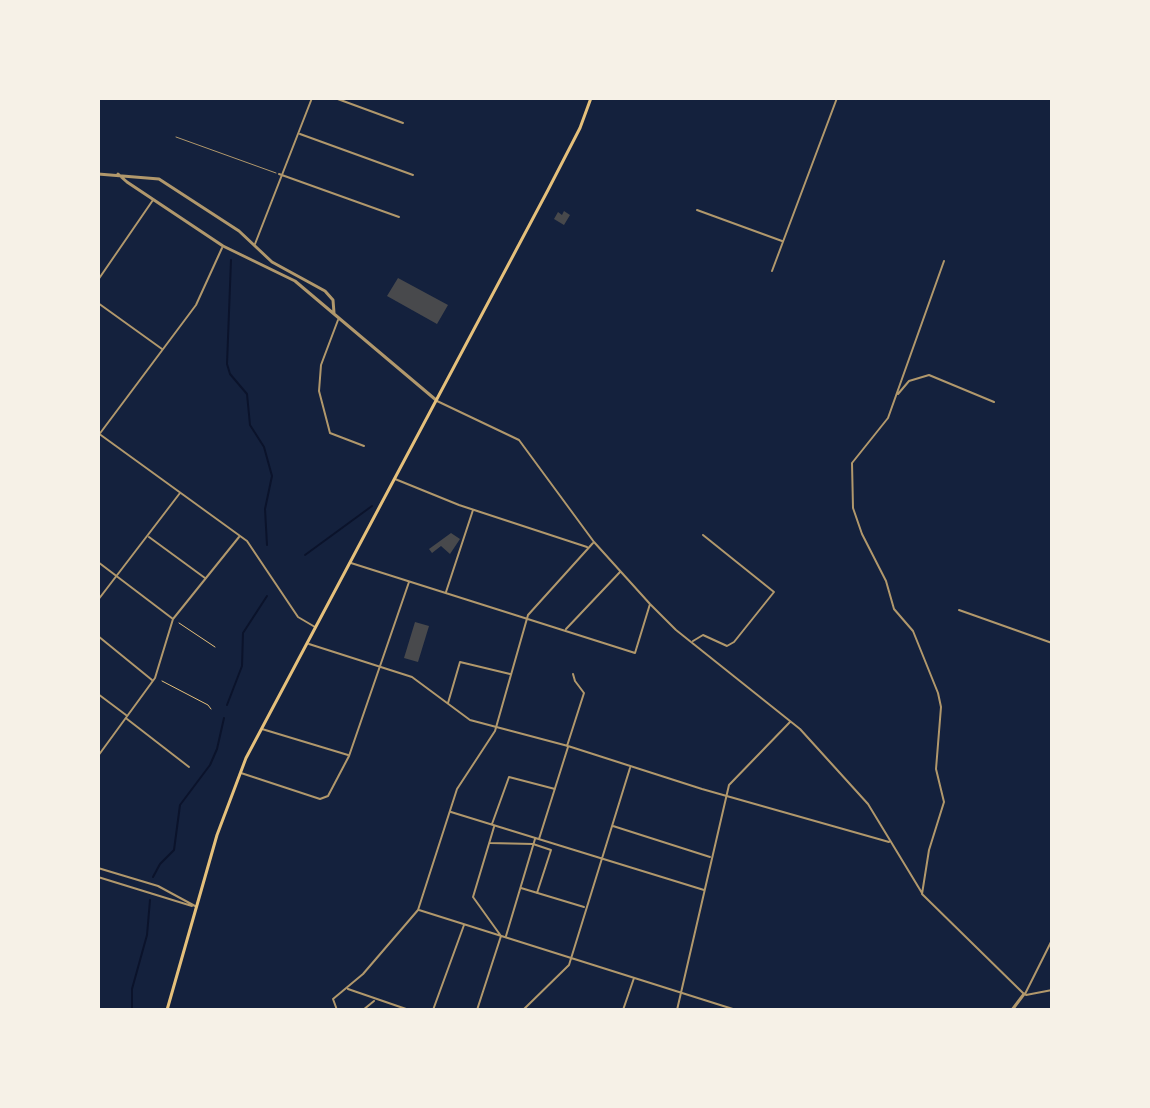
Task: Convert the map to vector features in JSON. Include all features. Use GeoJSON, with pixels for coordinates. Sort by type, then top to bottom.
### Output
{"type":"FeatureCollection","features":[{"type":"Feature","properties":{"kind":"main road"},"geometry":{"type":"LineString","coordinates":[[167,1010],[239,773],[567,152],[591,98]]}},
{"type":"Feature","properties":{"kind":"street"},"geometry":{"type":"LineString","coordinates":[[254,245],[312,98]]}},
{"type":"Feature","properties":{"kind":"street"},"geometry":{"type":"LineString","coordinates":[[335,98],[403,123]]}},
{"type":"Feature","properties":{"kind":"street"},"geometry":{"type":"LineString","coordinates":[[772,271],[837,98]]}},
{"type":"Feature","properties":{"kind":"street"},"geometry":{"type":"LineString","coordinates":[[299,133],[413,175]]}},
{"type":"Feature","properties":{"kind":"street"},"geometry":{"type":"LineString","coordinates":[[98,174],[159,179],[231,226],[272,262],[328,293],[333,300],[334,313]]}},
{"type":"Feature","properties":{"kind":"street"},"geometry":{"type":"LineString","coordinates":[[118,174],[223,246],[295,281],[436,400],[519,440],[594,542],[650,604],[692,642],[791,721],[868,804],[922,894],[1024,994],[1027,996],[1052,990]]}},
{"type":"Feature","properties":{"kind":"street"},"geometry":{"type":"LineString","coordinates":[[281,175],[399,217]]}},
{"type":"Feature","properties":{"kind":"street"},"geometry":{"type":"LineString","coordinates":[[98,280],[153,200]]}},
{"type":"Feature","properties":{"kind":"street"},"geometry":{"type":"LineString","coordinates":[[697,210],[783,241]]}},
{"type":"Feature","properties":{"kind":"street"},"geometry":{"type":"LineString","coordinates":[[223,246],[196,305],[99,434],[240,536],[252,547],[298,617],[315,627]]}},
{"type":"Feature","properties":{"kind":"street"},"geometry":{"type":"LineString","coordinates":[[922,894],[929,850],[944,802],[936,769],[941,707],[913,631],[894,609],[886,581],[862,534],[853,508],[852,463],[888,418],[944,261]]}},
{"type":"Feature","properties":{"kind":"street"},"geometry":{"type":"LineString","coordinates":[[98,303],[164,351]]}},
{"type":"Feature","properties":{"kind":"street"},"geometry":{"type":"LineString","coordinates":[[339,317],[321,365],[319,391],[330,433],[364,446]]}},
{"type":"Feature","properties":{"kind":"street"},"geometry":{"type":"LineString","coordinates":[[897,395],[909,381],[929,375],[994,402]]}},
{"type":"Feature","properties":{"kind":"street"},"geometry":{"type":"LineString","coordinates":[[395,479],[588,548]]}},
{"type":"Feature","properties":{"kind":"street"},"geometry":{"type":"LineString","coordinates":[[98,600],[180,493]]}},
{"type":"Feature","properties":{"kind":"street"},"geometry":{"type":"LineString","coordinates":[[446,592],[473,509]]}},
{"type":"Feature","properties":{"kind":"street"},"geometry":{"type":"LineString","coordinates":[[692,642],[703,635],[727,646],[734,642],[774,592],[703,535]]}},
{"type":"Feature","properties":{"kind":"street"},"geometry":{"type":"LineString","coordinates":[[148,536],[206,578]]}},
{"type":"Feature","properties":{"kind":"street"},"geometry":{"type":"LineString","coordinates":[[98,756],[154,679],[173,619],[240,536]]}},
{"type":"Feature","properties":{"kind":"street"},"geometry":{"type":"LineString","coordinates":[[337,1010],[332,1000],[363,974],[418,910],[460,784],[496,727],[527,618],[594,542]]}},
{"type":"Feature","properties":{"kind":"street"},"geometry":{"type":"LineString","coordinates":[[98,562],[173,619]]}},
{"type":"Feature","properties":{"kind":"street"},"geometry":{"type":"LineString","coordinates":[[350,563],[635,653],[650,604]]}},
{"type":"Feature","properties":{"kind":"street"},"geometry":{"type":"LineString","coordinates":[[565,630],[621,572]]}},
{"type":"Feature","properties":{"kind":"street"},"geometry":{"type":"LineString","coordinates":[[239,773],[320,799],[326,798],[349,756],[410,581]]}},
{"type":"Feature","properties":{"kind":"street"},"geometry":{"type":"LineString","coordinates":[[959,610],[1052,643]]}},
{"type":"Feature","properties":{"kind":"street"},"geometry":{"type":"LineString","coordinates":[[98,636],[154,679]]}},
{"type":"Feature","properties":{"kind":"street"},"geometry":{"type":"LineString","coordinates":[[306,643],[412,677],[468,719],[890,842]]}},
{"type":"Feature","properties":{"kind":"street"},"geometry":{"type":"LineString","coordinates":[[447,704],[460,662],[511,675]]}},
{"type":"Feature","properties":{"kind":"street"},"geometry":{"type":"LineString","coordinates":[[477,1010],[533,844],[555,789],[584,693],[573,674]]}},
{"type":"Feature","properties":{"kind":"street"},"geometry":{"type":"LineString","coordinates":[[98,694],[189,767]]}},
{"type":"Feature","properties":{"kind":"street"},"geometry":{"type":"LineString","coordinates":[[677,1010],[730,783],[791,721]]}},
{"type":"Feature","properties":{"kind":"street"},"geometry":{"type":"LineString","coordinates":[[261,729],[349,756]]}},
{"type":"Feature","properties":{"kind":"street"},"geometry":{"type":"LineString","coordinates":[[523,1010],[568,966],[631,765]]}},
{"type":"Feature","properties":{"kind":"street"},"geometry":{"type":"LineString","coordinates":[[504,936],[473,897],[509,777],[555,789]]}},
{"type":"Feature","properties":{"kind":"street"},"geometry":{"type":"LineString","coordinates":[[450,812],[704,890]]}},
{"type":"Feature","properties":{"kind":"street"},"geometry":{"type":"LineString","coordinates":[[612,826],[712,857]]}},
{"type":"Feature","properties":{"kind":"street"},"geometry":{"type":"LineString","coordinates":[[489,843],[533,844],[551,850],[537,893]]}},
{"type":"Feature","properties":{"kind":"street"},"geometry":{"type":"LineString","coordinates":[[98,868],[158,886],[196,907]]}},
{"type":"Feature","properties":{"kind":"street"},"geometry":{"type":"LineString","coordinates":[[98,877],[196,907]]}},
{"type":"Feature","properties":{"kind":"street"},"geometry":{"type":"LineString","coordinates":[[520,888],[586,908]]}},
{"type":"Feature","properties":{"kind":"street"},"geometry":{"type":"LineString","coordinates":[[418,910],[736,1010]]}},
{"type":"Feature","properties":{"kind":"street"},"geometry":{"type":"LineString","coordinates":[[433,1010],[465,924]]}},
{"type":"Feature","properties":{"kind":"street"},"geometry":{"type":"LineString","coordinates":[[1012,1010],[1024,994],[1052,940]]}},
{"type":"Feature","properties":{"kind":"street"},"geometry":{"type":"LineString","coordinates":[[623,1010],[634,978]]}},
{"type":"Feature","properties":{"kind":"street"},"geometry":{"type":"LineString","coordinates":[[347,988],[409,1010]]}},
{"type":"Feature","properties":{"kind":"street"},"geometry":{"type":"LineString","coordinates":[[363,1010],[376,1000]]}},
{"type":"Feature","properties":{"kind":"lane"},"geometry":{"type":"LineString","coordinates":[[176,137],[281,175]]}},
{"type":"Feature","properties":{"kind":"path"},"geometry":{"type":"LineString","coordinates":[[173,619],[215,647]]}},
{"type":"Feature","properties":{"kind":"path"},"geometry":{"type":"LineString","coordinates":[[154,679],[211,709]]}},
{"type":"Feature","properties":{"kind":"building"},"geometry":{"type":"Polygon","coordinates":[[[564,211],[570,215],[564,225],[554,219],[558,212],[562,215],[564,211]]]}},
{"type":"Feature","properties":{"kind":"building"},"geometry":{"type":"Polygon","coordinates":[[[398,278],[448,305],[437,324],[387,296],[398,278]]]}},
{"type":"Feature","properties":{"kind":"building"},"geometry":{"type":"Polygon","coordinates":[[[451,533],[460,539],[450,554],[441,546],[432,553],[429,549],[451,533]]]}},
{"type":"Feature","properties":{"kind":"building"},"geometry":{"type":"Polygon","coordinates":[[[415,622],[429,626],[418,662],[404,658],[415,622]]]}},
{"type":"Feature","properties":{"kind":"waterway"},"geometry":{"type":"LineString","coordinates":[[231,260],[227,364],[230,374],[247,394],[250,425],[264,447],[272,476],[265,509],[267,545]]}},
{"type":"Feature","properties":{"kind":"waterway"},"geometry":{"type":"LineString","coordinates":[[305,555],[372,506]]}},
{"type":"Feature","properties":{"kind":"waterway"},"geometry":{"type":"LineString","coordinates":[[227,705],[242,666],[243,633],[267,596]]}},
{"type":"Feature","properties":{"kind":"waterway"},"geometry":{"type":"LineString","coordinates":[[153,877],[160,864],[174,850],[180,805],[210,765],[224,718]]}},
{"type":"Feature","properties":{"kind":"waterway"},"geometry":{"type":"LineString","coordinates":[[132,1010],[132,989],[147,935],[150,900]]}}]}
